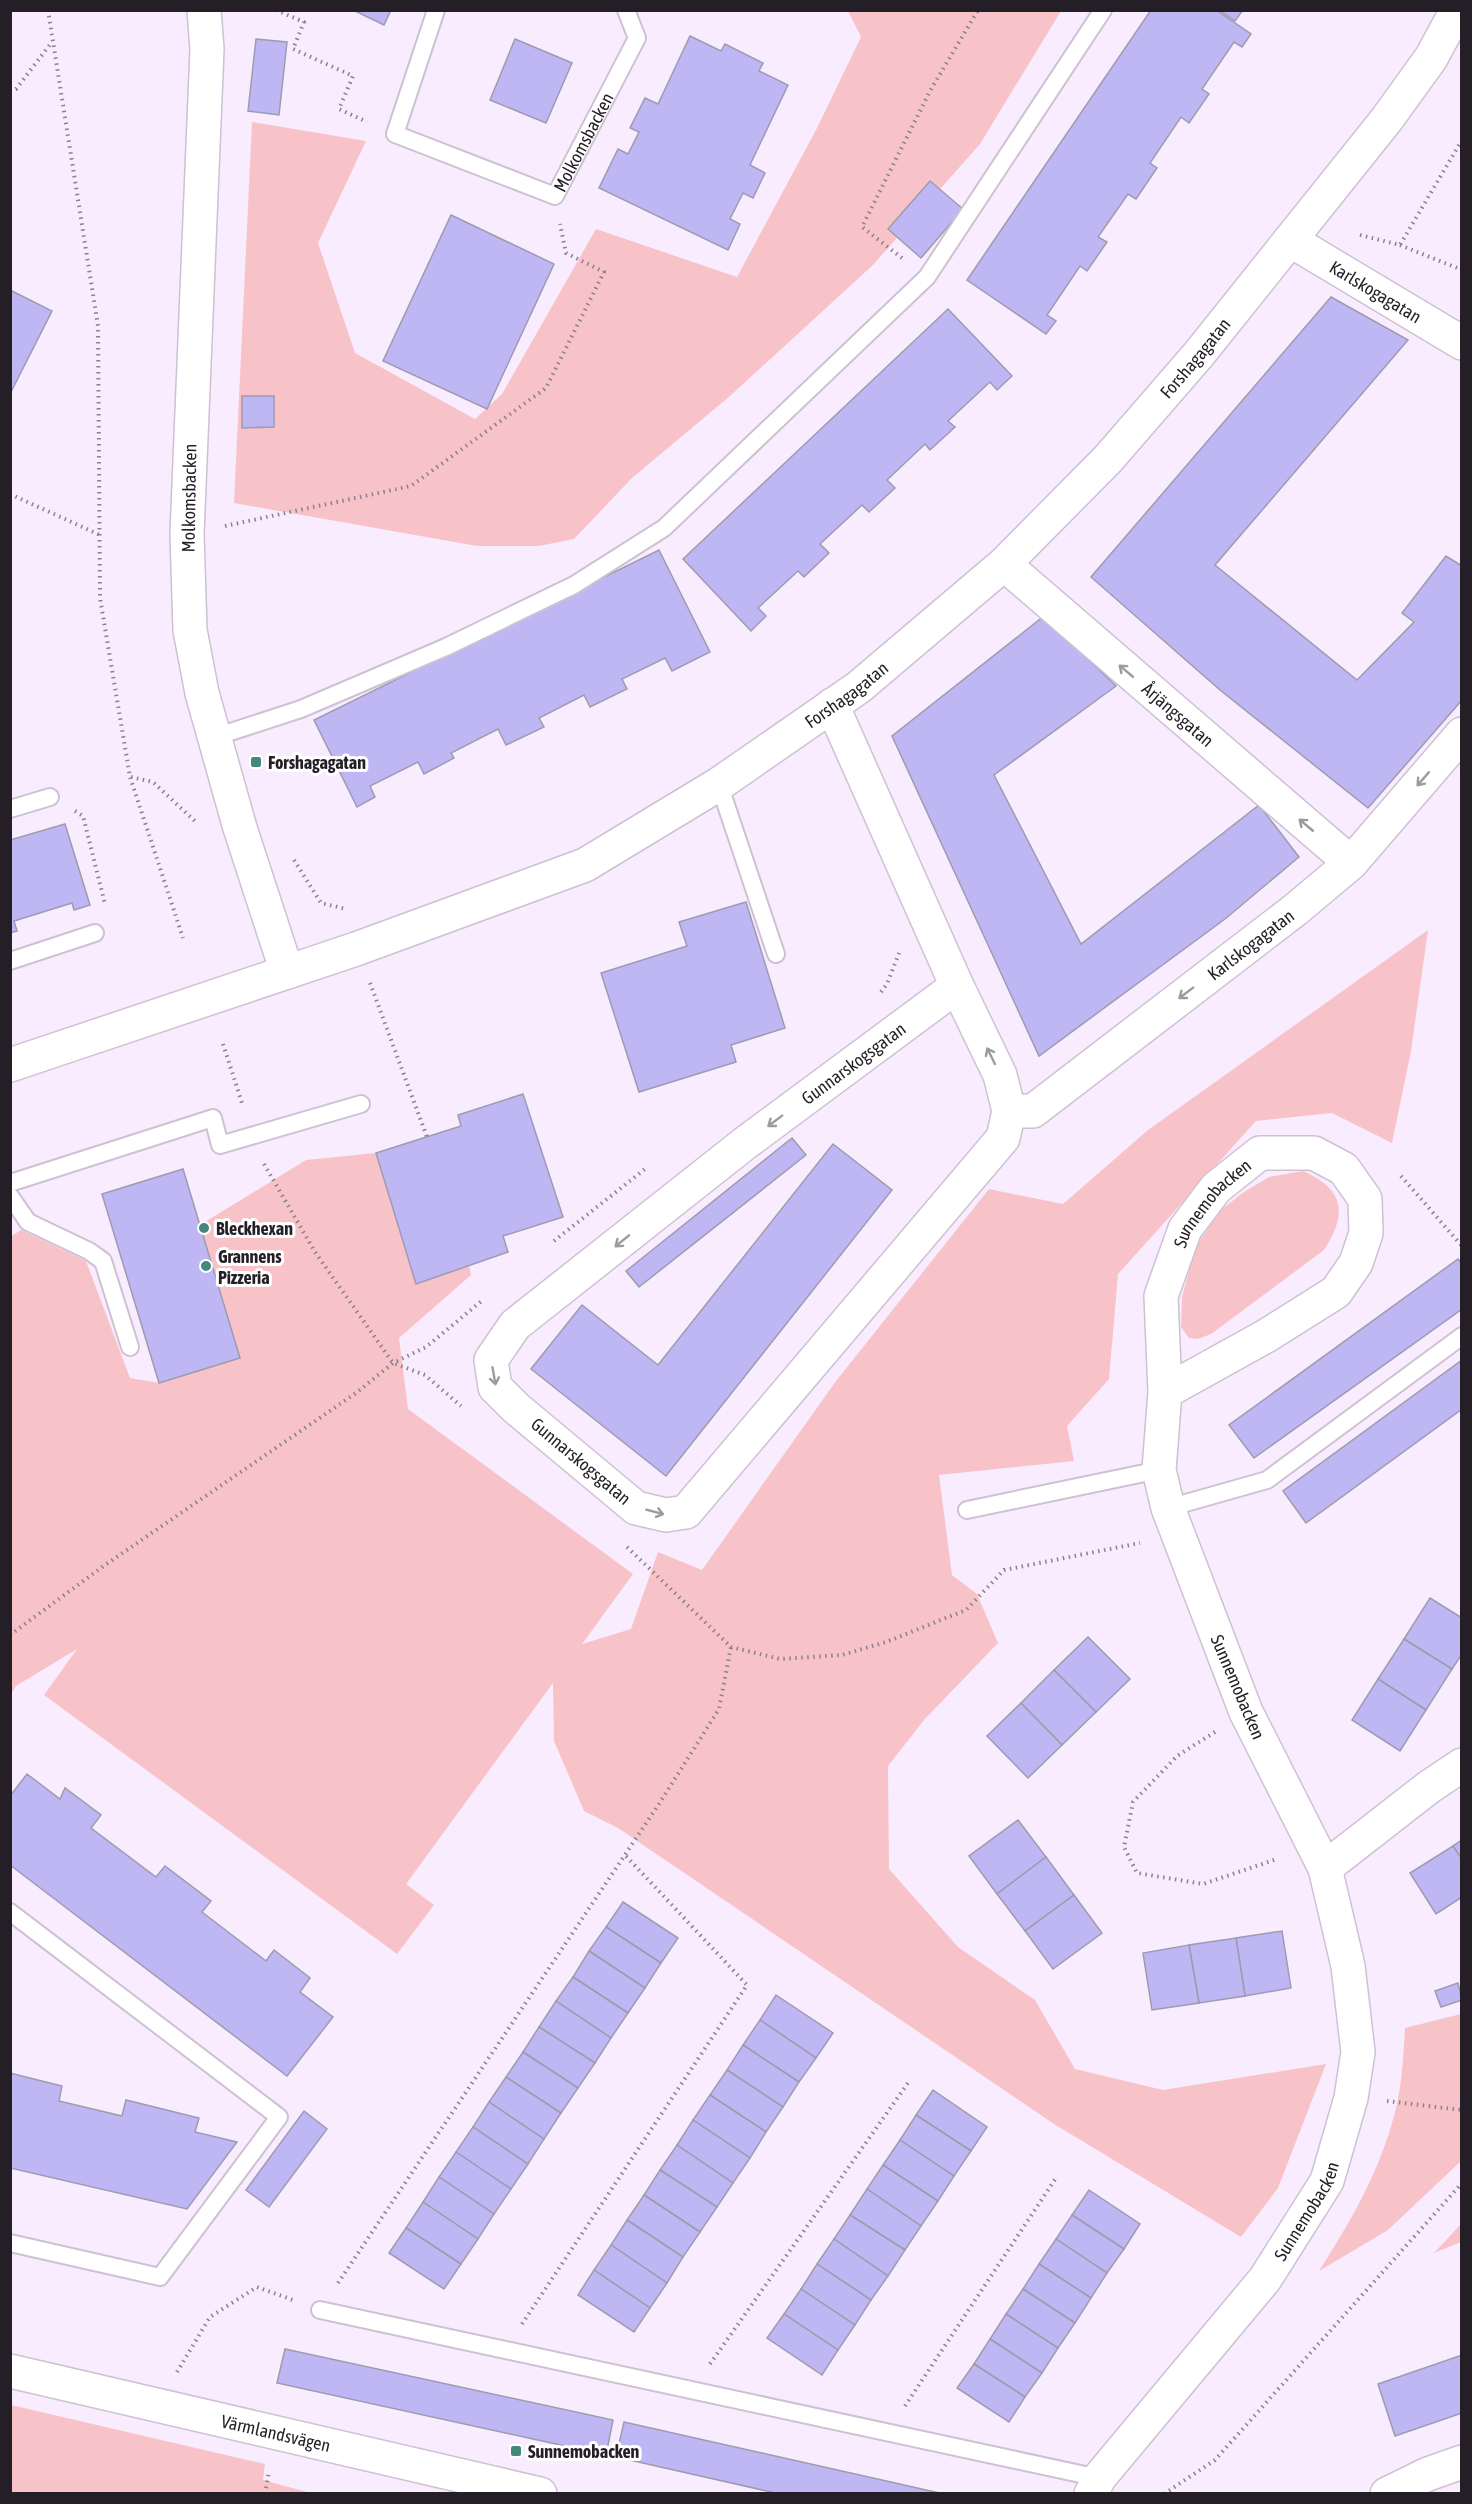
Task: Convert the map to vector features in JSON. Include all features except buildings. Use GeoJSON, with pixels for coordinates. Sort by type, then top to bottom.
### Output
{"type":"FeatureCollection","features":[{"type":"Feature","properties":{"kind":"street","name":"Molkomsbacken"},"geometry":{"type":"LineString","coordinates":[[204,10],[207,49],[187,534],[190,630],[202,693],[240,828],[287,972]]}},
{"type":"Feature","properties":{"kind":"street","name":"Forshagagatan"},"geometry":{"type":"LineString","coordinates":[[10,1065],[356,949],[585,865],[719,784],[859,687],[1004,564],[1108,459],[1199,354],[1393,110],[1431,58],[1457,10]]}},
{"type":"Feature","properties":{"kind":"street","name":"Karlskogagatan"},"geometry":{"type":"LineString","coordinates":[[1290,240],[1461,343]]}},
{"type":"Feature","properties":{"kind":"street","name":"Årjängsgatan"},"geometry":{"type":"LineString","coordinates":[[1004,564],[1351,862]]}},
{"type":"Feature","properties":{"kind":"street","name":"Gunnarskogsgatan"},"geometry":{"type":"LineString","coordinates":[[832,705],[957,986],[1000,1075],[1009,1111],[1003,1138],[686,1512],[666,1515],[636,1508],[516,1408],[495,1387],[491,1360],[515,1325],[744,1144],[957,986]]}},
{"type":"Feature","properties":{"kind":"street","name":"Karlskogagatan"},"geometry":{"type":"LineString","coordinates":[[1009,1111],[1033,1111],[1296,910],[1351,862],[1461,734]]}},
{"type":"Feature","properties":{"kind":"street","name":"Sunnemobacken"},"geometry":{"type":"LineString","coordinates":[[1095,2486],[1265,2279],[1327,2181],[1351,2098],[1358,2052],[1348,1966],[1320,1857],[1246,1712],[1173,1522],[1159,1470],[1165,1392],[1161,1296],[1185,1229],[1216,1188],[1260,1154],[1314,1153],[1344,1170],[1365,1199],[1366,1233],[1356,1263],[1336,1292],[1266,1336],[1165,1392]]}},
{"type":"Feature","properties":{"kind":"street"},"geometry":{"type":"LineString","coordinates":[[1320,1857],[1461,1765]]}},
{"type":"Feature","properties":{"kind":"street","name":"Värmlandsvägen"},"geometry":{"type":"LineString","coordinates":[[10,2372],[540,2493]]}},
{"type":"Feature","properties":{"kind":"street"},"geometry":{"type":"LineString","coordinates":[[1387,2493],[1461,2462]]}},
{"type":"Feature","properties":{"kind":"lane"},"geometry":{"type":"LineString","coordinates":[[395,134],[436,10]]}},
{"type":"Feature","properties":{"kind":"lane","name":"Molkomsbacken"},"geometry":{"type":"LineString","coordinates":[[395,134],[555,195],[637,38],[626,10]]}},
{"type":"Feature","properties":{"kind":"lane"},"geometry":{"type":"LineString","coordinates":[[215,737],[301,709],[446,647],[574,585],[664,528],[927,277],[1103,10]]}},
{"type":"Feature","properties":{"kind":"lane"},"geometry":{"type":"LineString","coordinates":[[719,784],[776,954]]}},
{"type":"Feature","properties":{"kind":"lane"},"geometry":{"type":"LineString","coordinates":[[10,809],[50,797]]}},
{"type":"Feature","properties":{"kind":"lane"},"geometry":{"type":"LineString","coordinates":[[10,961],[95,933]]}},
{"type":"Feature","properties":{"kind":"lane"},"geometry":{"type":"LineString","coordinates":[[10,1183],[213,1118],[220,1145],[361,1104]]}},
{"type":"Feature","properties":{"kind":"lane"},"geometry":{"type":"LineString","coordinates":[[10,1196],[28,1222],[89,1251],[103,1261],[130,1347]]}},
{"type":"Feature","properties":{"kind":"lane"},"geometry":{"type":"LineString","coordinates":[[1173,1522],[1267,1480],[1461,1336]]}},
{"type":"Feature","properties":{"kind":"lane"},"geometry":{"type":"LineString","coordinates":[[967,1510],[1159,1470]]}},
{"type":"Feature","properties":{"kind":"lane"},"geometry":{"type":"LineString","coordinates":[[10,1912],[279,2118],[160,2277],[10,2243]]}},
{"type":"Feature","properties":{"kind":"lane"},"geometry":{"type":"LineString","coordinates":[[320,2310],[888,2432],[1095,2486]]}},
{"type":"Feature","properties":{"kind":"path"},"geometry":{"type":"LineString","coordinates":[[48,10],[98,327],[100,598],[130,777],[183,938]]}},
{"type":"Feature","properties":{"kind":"path"},"geometry":{"type":"LineString","coordinates":[[276,10],[304,22],[293,49],[354,76],[339,110],[395,134]]}},
{"type":"Feature","properties":{"kind":"path"},"geometry":{"type":"LineString","coordinates":[[927,277],[862,227],[930,91],[978,10]]}},
{"type":"Feature","properties":{"kind":"path"},"geometry":{"type":"LineString","coordinates":[[10,92],[16,89],[53,41]]}},
{"type":"Feature","properties":{"kind":"path"},"geometry":{"type":"LineString","coordinates":[[1400,245],[1461,270]]}},
{"type":"Feature","properties":{"kind":"path"},"geometry":{"type":"LineString","coordinates":[[187,534],[411,486],[546,388],[604,272],[566,253]]}},
{"type":"Feature","properties":{"kind":"path"},"geometry":{"type":"LineString","coordinates":[[10,494],[100,535]]}},
{"type":"Feature","properties":{"kind":"path"},"geometry":{"type":"LineString","coordinates":[[130,777],[153,782],[208,833],[240,828]]}},
{"type":"Feature","properties":{"kind":"path"},"geometry":{"type":"LineString","coordinates":[[50,797],[83,816],[105,903],[95,933]]}},
{"type":"Feature","properties":{"kind":"path"},"geometry":{"type":"LineString","coordinates":[[873,1000],[887,984],[900,948]]}},
{"type":"Feature","properties":{"kind":"path"},"geometry":{"type":"LineString","coordinates":[[356,949],[411,1089],[427,1137]]}},
{"type":"Feature","properties":{"kind":"path"},"geometry":{"type":"LineString","coordinates":[[223,1044],[263,1163],[315,1252],[393,1364],[425,1375],[470,1413]]}},
{"type":"Feature","properties":{"kind":"path"},"geometry":{"type":"LineString","coordinates":[[552,1243],[652,1164]]}},
{"type":"Feature","properties":{"kind":"path"},"geometry":{"type":"LineString","coordinates":[[1401,1176],[1461,1246]]}},
{"type":"Feature","properties":{"kind":"path"},"geometry":{"type":"LineString","coordinates":[[10,1635],[105,1565],[356,1393],[393,1364],[426,1347],[489,1295]]}},
{"type":"Feature","properties":{"kind":"path"},"geometry":{"type":"LineString","coordinates":[[623,1543],[731,1647],[780,1659],[842,1655],[886,1642],[966,1610],[1004,1570],[1173,1522]]}},
{"type":"Feature","properties":{"kind":"path"},"geometry":{"type":"LineString","coordinates":[[157,2405],[210,2317],[257,2287],[320,2310],[625,1855],[719,1709],[731,1647]]}},
{"type":"Feature","properties":{"kind":"path"},"geometry":{"type":"LineString","coordinates":[[1246,1712],[1177,1756],[1133,1802],[1125,1847],[1137,1873],[1203,1884],[1320,1857]]}},
{"type":"Feature","properties":{"kind":"path"},"geometry":{"type":"LineString","coordinates":[[505,2350],[747,1984],[625,1855]]}},
{"type":"Feature","properties":{"kind":"path"},"geometry":{"type":"LineString","coordinates":[[692,2390],[908,2083]]}},
{"type":"Feature","properties":{"kind":"path"},"geometry":{"type":"LineString","coordinates":[[1382,2101],[1461,2110]]}},
{"type":"Feature","properties":{"kind":"path"},"geometry":{"type":"LineString","coordinates":[[888,2432],[1056,2178]]}},
{"type":"Feature","properties":{"kind":"path"},"geometry":{"type":"LineString","coordinates":[[1164,2493],[1215,2460],[1461,2182]]}},
{"type":"Feature","properties":{"kind":"shaded area"},"geometry":{"type":"Polygon","coordinates":[[[848,11],[1061,11],[980,144],[873,265],[730,396],[632,478],[574,539],[539,546],[477,546],[234,503],[252,122],[366,141],[318,243],[355,353],[475,419],[502,394],[596,229],[737,277],[816,130],[861,37],[848,11]]]}},
{"type":"Feature","properties":{"kind":"shaded area"},"geometry":{"type":"Polygon","coordinates":[[[1428,930],[1411,1051],[1392,1143],[1332,1113],[1256,1121],[1118,1274],[1109,1379],[1067,1426],[1074,1461],[939,1475],[952,1575],[977,1594],[998,1643],[924,1720],[888,1766],[889,1869],[958,1947],[1035,2000],[1075,2069],[1163,2090],[1326,2064],[1278,2188],[1241,2237],[1054,2124],[618,1828],[584,1811],[554,1741],[553,1683],[406,1884],[434,1905],[397,1954],[44,1695],[77,1649],[16,1686],[11,1694],[10,1237],[21,1230],[86,1261],[130,1378],[159,1383],[240,1358],[200,1225],[306,1160],[376,1153],[416,1284],[469,1265],[471,1275],[399,1338],[408,1409],[633,1574],[582,1644],[631,1629],[658,1552],[702,1570],[836,1381],[989,1189],[1063,1204],[1148,1130],[1428,930]]]}},
{"type":"Feature","properties":{"kind":"shaded area"},"geometry":{"type":"Polygon","coordinates":[[[1303,1171],[1327,1186],[1338,1203],[1337,1225],[1324,1250],[1211,1334],[1198,1339],[1189,1338],[1181,1327],[1182,1297],[1196,1245],[1222,1209],[1244,1192],[1269,1177],[1303,1171]]]}},
{"type":"Feature","properties":{"kind":"shaded area"},"geometry":{"type":"Polygon","coordinates":[[[1461,2014],[1461,2161],[1388,2230],[1319,2271],[1361,2199],[1386,2143],[1400,2088],[1405,2028],[1461,2014]]]}},
{"type":"Feature","properties":{"kind":"shaded area"},"geometry":{"type":"Polygon","coordinates":[[[1461,2224],[1461,2242],[1434,2253],[1461,2224]]]}},
{"type":"Feature","properties":{"kind":"shaded area"},"geometry":{"type":"Polygon","coordinates":[[[11,2405],[265,2464],[263,2480],[311,2493],[11,2493],[11,2405]]]}},
{"type":"Feature","properties":{"kind":"place","name":"Forshagagatan"},"geometry":{"type":"Point","coordinates":[256,762]}},
{"type":"Feature","properties":{"kind":"place","name":"Bleckhexan"},"geometry":{"type":"Point","coordinates":[204,1228]}},
{"type":"Feature","properties":{"kind":"place","name":"Grannens Pizzeria"},"geometry":{"type":"Point","coordinates":[206,1266]}},
{"type":"Feature","properties":{"kind":"place","name":"Sunnemobacken"},"geometry":{"type":"Point","coordinates":[516,2451]}}]}
